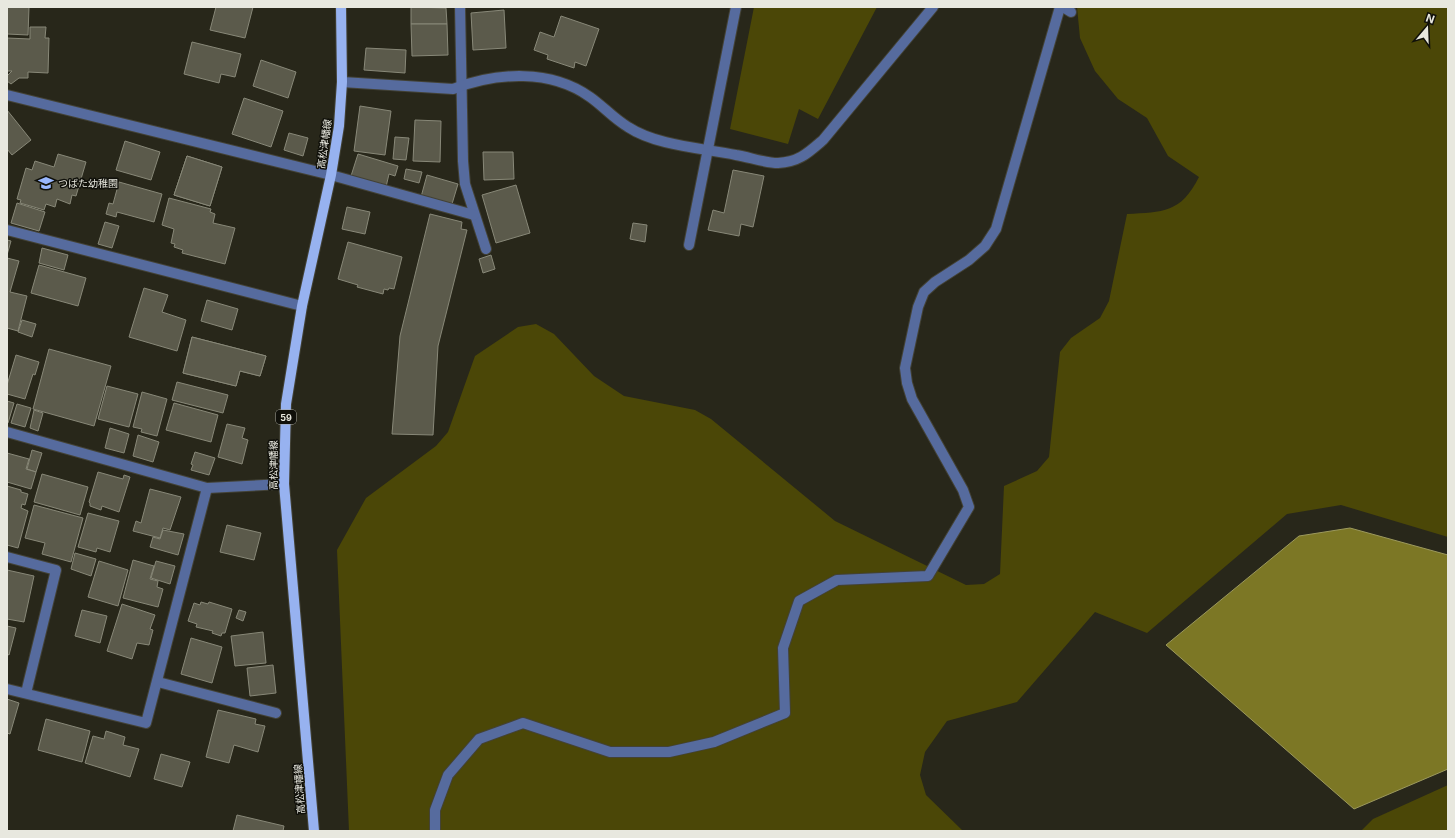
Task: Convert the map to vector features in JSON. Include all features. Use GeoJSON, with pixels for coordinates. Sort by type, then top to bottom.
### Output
{"type":"FeatureCollection","features":[{"type":"Feature","properties":{"kind":"main road","name":"高松津幡線"},"geometry":{"type":"LineString","coordinates":[[314,831],[284,484],[286,404],[302,306],[331,175],[339,126],[342,82],[341,7]]}},
{"type":"Feature","properties":{"kind":"street"},"geometry":{"type":"LineString","coordinates":[[460,7],[463,161],[465,184],[486,249]]}},
{"type":"Feature","properties":{"kind":"street"},"geometry":{"type":"LineString","coordinates":[[689,244],[736,7]]}},
{"type":"Feature","properties":{"kind":"street"},"geometry":{"type":"LineString","coordinates":[[342,82],[453,89],[461,86],[514,76],[544,77],[574,86],[591,97],[628,128],[671,143],[778,163],[803,158],[823,140],[933,7]]}},
{"type":"Feature","properties":{"kind":"street"},"geometry":{"type":"LineString","coordinates":[[436,831],[435,810],[448,775],[479,739],[523,722],[610,752],[669,752],[714,742],[785,713],[783,648],[799,601],[837,580],[928,576],[969,507],[963,490],[912,399],[907,383],[905,368],[918,306],[924,292],[935,282],[969,260],[985,246],[996,229],[1060,7]]}},
{"type":"Feature","properties":{"kind":"street"},"geometry":{"type":"LineString","coordinates":[[7,95],[331,175],[474,215]]}},
{"type":"Feature","properties":{"kind":"street"},"geometry":{"type":"LineString","coordinates":[[7,230],[302,306]]}},
{"type":"Feature","properties":{"kind":"street"},"geometry":{"type":"LineString","coordinates":[[7,432],[207,488],[284,484]]}},
{"type":"Feature","properties":{"kind":"street"},"geometry":{"type":"LineString","coordinates":[[7,689],[146,723],[158,682],[207,488]]}},
{"type":"Feature","properties":{"kind":"street"},"geometry":{"type":"LineString","coordinates":[[7,557],[56,570],[26,693]]}},
{"type":"Feature","properties":{"kind":"street"},"geometry":{"type":"LineString","coordinates":[[158,682],[276,713]]}},
{"type":"Feature","properties":{"kind":"shaded area"},"geometry":{"type":"Polygon","coordinates":[[[754,7],[877,7],[818,119],[799,109],[788,144],[730,129],[754,7]]]}},
{"type":"Feature","properties":{"kind":"shaded area"},"geometry":{"type":"Polygon","coordinates":[[[1077,7],[1448,7],[1448,537],[1341,505],[1287,514],[1147,633],[1095,612],[1017,702],[947,721],[925,752],[920,775],[926,795],[963,831],[349,831],[337,550],[366,498],[436,446],[448,432],[475,356],[518,327],[536,324],[554,334],[594,376],[624,396],[695,410],[711,419],[835,521],[966,585],[984,584],[1000,574],[1004,486],[1037,471],[1049,457],[1060,352],[1071,338],[1100,318],[1109,301],[1127,214],[1161,211],[1178,204],[1192,189],[1199,177],[1168,156],[1147,118],[1118,99],[1095,71],[1080,38],[1077,7]]]}},
{"type":"Feature","properties":{"kind":"shaded area"},"geometry":{"type":"Polygon","coordinates":[[[1350,528],[1448,555],[1448,769],[1354,809],[1166,645],[1299,536],[1350,528]]]}},
{"type":"Feature","properties":{"kind":"shaded area"},"geometry":{"type":"Polygon","coordinates":[[[1448,785],[1448,831],[1361,831],[1373,819],[1448,785]]]}},
{"type":"Feature","properties":{"kind":"building"},"geometry":{"type":"Polygon","coordinates":[[[7,7],[29,7],[28,35],[7,34],[7,7]]]}},
{"type":"Feature","properties":{"kind":"building"},"geometry":{"type":"Polygon","coordinates":[[[216,7],[253,7],[245,38],[210,30],[216,7]]]}},
{"type":"Feature","properties":{"kind":"building"},"geometry":{"type":"Polygon","coordinates":[[[411,7],[446,8],[447,24],[411,24],[411,7]]]}},
{"type":"Feature","properties":{"kind":"building"},"geometry":{"type":"Polygon","coordinates":[[[504,10],[506,48],[473,50],[471,13],[504,10]]]}},
{"type":"Feature","properties":{"kind":"building"},"geometry":{"type":"Polygon","coordinates":[[[561,16],[599,29],[586,66],[575,62],[574,68],[547,59],[548,55],[534,50],[540,32],[554,37],[561,16]]]}},
{"type":"Feature","properties":{"kind":"building"},"geometry":{"type":"Polygon","coordinates":[[[411,24],[447,24],[448,55],[412,56],[411,24]]]}},
{"type":"Feature","properties":{"kind":"building"},"geometry":{"type":"Polygon","coordinates":[[[30,27],[46,27],[45,38],[49,38],[48,73],[28,72],[28,78],[19,78],[11,84],[7,81],[7,76],[12,71],[7,71],[7,38],[30,39],[30,27]]]}},
{"type":"Feature","properties":{"kind":"building"},"geometry":{"type":"Polygon","coordinates":[[[192,42],[241,54],[235,77],[221,74],[219,83],[184,74],[192,42]]]}},
{"type":"Feature","properties":{"kind":"building"},"geometry":{"type":"Polygon","coordinates":[[[366,48],[406,50],[405,73],[364,70],[366,48]]]}},
{"type":"Feature","properties":{"kind":"building"},"geometry":{"type":"Polygon","coordinates":[[[261,60],[296,72],[288,98],[253,86],[261,60]]]}},
{"type":"Feature","properties":{"kind":"building"},"geometry":{"type":"Polygon","coordinates":[[[244,98],[283,111],[271,147],[232,134],[244,98]]]}},
{"type":"Feature","properties":{"kind":"building"},"geometry":{"type":"Polygon","coordinates":[[[360,106],[391,111],[385,155],[354,151],[360,106]]]}},
{"type":"Feature","properties":{"kind":"building"},"geometry":{"type":"Polygon","coordinates":[[[7,110],[31,140],[12,155],[7,149],[7,110]]]}},
{"type":"Feature","properties":{"kind":"building"},"geometry":{"type":"Polygon","coordinates":[[[415,120],[441,121],[440,162],[413,161],[415,120]]]}},
{"type":"Feature","properties":{"kind":"building"},"geometry":{"type":"Polygon","coordinates":[[[289,133],[308,138],[303,156],[284,150],[289,133]]]}},
{"type":"Feature","properties":{"kind":"building"},"geometry":{"type":"Polygon","coordinates":[[[395,137],[409,138],[406,160],[393,159],[395,137]]]}},
{"type":"Feature","properties":{"kind":"building"},"geometry":{"type":"Polygon","coordinates":[[[125,141],[160,152],[151,180],[116,170],[125,141]]]}},
{"type":"Feature","properties":{"kind":"building"},"geometry":{"type":"Polygon","coordinates":[[[483,152],[513,152],[514,179],[484,180],[483,152]]]}},
{"type":"Feature","properties":{"kind":"building"},"geometry":{"type":"Polygon","coordinates":[[[58,154],[86,162],[76,196],[72,195],[70,204],[57,199],[55,207],[46,204],[44,210],[20,203],[21,200],[17,199],[26,168],[32,170],[35,161],[54,167],[58,154]]]}},
{"type":"Feature","properties":{"kind":"building"},"geometry":{"type":"Polygon","coordinates":[[[358,154],[398,166],[395,176],[389,174],[386,187],[351,176],[358,154]]]}},
{"type":"Feature","properties":{"kind":"building"},"geometry":{"type":"Polygon","coordinates":[[[187,156],[222,167],[210,206],[174,195],[187,156]]]}},
{"type":"Feature","properties":{"kind":"building"},"geometry":{"type":"Polygon","coordinates":[[[187,156],[222,167],[210,206],[174,195],[187,156]]]}},
{"type":"Feature","properties":{"kind":"building"},"geometry":{"type":"Polygon","coordinates":[[[406,169],[422,172],[419,183],[404,179],[406,169]]]}},
{"type":"Feature","properties":{"kind":"building"},"geometry":{"type":"Polygon","coordinates":[[[733,170],[764,176],[753,227],[741,224],[739,236],[708,230],[713,210],[724,213],[733,170]]]}},
{"type":"Feature","properties":{"kind":"building"},"geometry":{"type":"Polygon","coordinates":[[[427,175],[458,184],[452,204],[421,197],[427,175]]]}},
{"type":"Feature","properties":{"kind":"building"},"geometry":{"type":"Polygon","coordinates":[[[119,182],[162,194],[154,222],[117,212],[116,217],[106,214],[109,203],[113,204],[119,182]]]}},
{"type":"Feature","properties":{"kind":"building"},"geometry":{"type":"Polygon","coordinates":[[[516,185],[530,233],[496,243],[482,195],[516,185]]]}},
{"type":"Feature","properties":{"kind":"building"},"geometry":{"type":"Polygon","coordinates":[[[169,198],[211,209],[210,212],[215,214],[213,223],[235,228],[225,264],[182,253],[183,250],[174,247],[175,244],[171,243],[174,229],[162,225],[169,198]]]}},
{"type":"Feature","properties":{"kind":"building"},"geometry":{"type":"Polygon","coordinates":[[[17,203],[45,212],[39,231],[11,223],[17,203]]]}},
{"type":"Feature","properties":{"kind":"building"},"geometry":{"type":"Polygon","coordinates":[[[347,207],[370,212],[365,234],[342,229],[347,207]]]}},
{"type":"Feature","properties":{"kind":"building"},"geometry":{"type":"Polygon","coordinates":[[[430,214],[462,222],[461,229],[467,230],[438,346],[433,435],[392,434],[400,336],[430,214]]]}},
{"type":"Feature","properties":{"kind":"building"},"geometry":{"type":"Polygon","coordinates":[[[105,222],[119,226],[112,248],[98,244],[105,222]]]}},
{"type":"Feature","properties":{"kind":"building"},"geometry":{"type":"Polygon","coordinates":[[[633,223],[647,225],[645,242],[630,239],[633,223]]]}},
{"type":"Feature","properties":{"kind":"building"},"geometry":{"type":"Polygon","coordinates":[[[7,240],[11,241],[7,255],[7,240]]]}},
{"type":"Feature","properties":{"kind":"building"},"geometry":{"type":"Polygon","coordinates":[[[348,242],[402,257],[394,289],[384,289],[383,294],[357,287],[358,285],[338,279],[348,242]]]}},
{"type":"Feature","properties":{"kind":"building"},"geometry":{"type":"Polygon","coordinates":[[[42,248],[68,255],[64,270],[39,263],[42,248]]]}},
{"type":"Feature","properties":{"kind":"building"},"geometry":{"type":"Polygon","coordinates":[[[491,255],[495,269],[483,273],[479,259],[491,255]]]}},
{"type":"Feature","properties":{"kind":"building"},"geometry":{"type":"Polygon","coordinates":[[[7,258],[19,261],[10,292],[27,296],[18,331],[7,328],[7,258]]]}},
{"type":"Feature","properties":{"kind":"building"},"geometry":{"type":"Polygon","coordinates":[[[39,265],[86,278],[78,306],[31,293],[39,265]]]}},
{"type":"Feature","properties":{"kind":"building"},"geometry":{"type":"Polygon","coordinates":[[[144,288],[168,295],[162,312],[186,320],[177,351],[129,337],[144,288]]]}},
{"type":"Feature","properties":{"kind":"building"},"geometry":{"type":"Polygon","coordinates":[[[207,300],[238,309],[232,330],[201,321],[207,300]]]}},
{"type":"Feature","properties":{"kind":"building"},"geometry":{"type":"Polygon","coordinates":[[[22,320],[36,324],[32,337],[18,332],[22,320]]]}},
{"type":"Feature","properties":{"kind":"building"},"geometry":{"type":"Polygon","coordinates":[[[192,337],[266,356],[260,376],[240,371],[236,386],[183,373],[192,337]]]}},
{"type":"Feature","properties":{"kind":"building"},"geometry":{"type":"Polygon","coordinates":[[[192,337],[266,356],[260,376],[240,371],[236,386],[183,373],[192,337]]]}},
{"type":"Feature","properties":{"kind":"building"},"geometry":{"type":"Polygon","coordinates":[[[49,349],[111,366],[94,426],[33,409],[49,349]]]}},
{"type":"Feature","properties":{"kind":"building"},"geometry":{"type":"Polygon","coordinates":[[[16,355],[39,362],[35,375],[33,374],[25,399],[7,394],[7,385],[16,355]]]}},
{"type":"Feature","properties":{"kind":"building"},"geometry":{"type":"Polygon","coordinates":[[[177,382],[228,395],[223,413],[172,400],[177,382]]]}},
{"type":"Feature","properties":{"kind":"building"},"geometry":{"type":"Polygon","coordinates":[[[107,386],[138,394],[129,427],[98,419],[107,386]]]}},
{"type":"Feature","properties":{"kind":"building"},"geometry":{"type":"Polygon","coordinates":[[[142,392],[167,399],[157,436],[141,432],[142,429],[133,427],[142,392]]]}},
{"type":"Feature","properties":{"kind":"building"},"geometry":{"type":"Polygon","coordinates":[[[7,401],[14,403],[8,423],[7,422],[7,401]]]}},
{"type":"Feature","properties":{"kind":"building"},"geometry":{"type":"Polygon","coordinates":[[[174,403],[218,415],[211,442],[166,430],[174,403]]]}},
{"type":"Feature","properties":{"kind":"building"},"geometry":{"type":"Polygon","coordinates":[[[17,404],[31,408],[25,427],[11,423],[17,404]]]}},
{"type":"Feature","properties":{"kind":"building"},"geometry":{"type":"Polygon","coordinates":[[[34,410],[43,413],[38,431],[30,428],[34,410]]]}},
{"type":"Feature","properties":{"kind":"building"},"geometry":{"type":"Polygon","coordinates":[[[227,424],[245,428],[242,438],[248,440],[242,464],[218,457],[227,424]]]}},
{"type":"Feature","properties":{"kind":"building"},"geometry":{"type":"Polygon","coordinates":[[[110,428],[129,434],[124,453],[105,448],[110,428]]]}},
{"type":"Feature","properties":{"kind":"building"},"geometry":{"type":"Polygon","coordinates":[[[138,435],[159,442],[153,462],[133,456],[138,435]]]}},
{"type":"Feature","properties":{"kind":"building"},"geometry":{"type":"Polygon","coordinates":[[[32,450],[42,453],[36,472],[27,469],[32,450]]]}},
{"type":"Feature","properties":{"kind":"building"},"geometry":{"type":"Polygon","coordinates":[[[195,452],[215,458],[209,475],[191,470],[193,465],[191,464],[195,452]]]}},
{"type":"Feature","properties":{"kind":"building"},"geometry":{"type":"Polygon","coordinates":[[[7,453],[29,459],[26,469],[36,472],[31,489],[7,482],[7,453]]]}},
{"type":"Feature","properties":{"kind":"building"},"geometry":{"type":"Polygon","coordinates":[[[98,472],[123,479],[124,475],[130,477],[119,512],[102,506],[101,510],[90,506],[89,502],[98,472]]]}},
{"type":"Feature","properties":{"kind":"building"},"geometry":{"type":"Polygon","coordinates":[[[42,474],[88,487],[80,515],[34,502],[42,474]]]}},
{"type":"Feature","properties":{"kind":"building"},"geometry":{"type":"Polygon","coordinates":[[[7,486],[21,490],[21,492],[28,494],[25,505],[22,504],[21,508],[28,511],[18,548],[7,545],[7,486]]]}},
{"type":"Feature","properties":{"kind":"building"},"geometry":{"type":"Polygon","coordinates":[[[150,489],[181,497],[170,530],[163,528],[160,538],[133,531],[136,521],[141,523],[150,489]]]}},
{"type":"Feature","properties":{"kind":"building"},"geometry":{"type":"Polygon","coordinates":[[[34,505],[83,518],[71,562],[42,554],[45,543],[25,538],[34,505]]]}},
{"type":"Feature","properties":{"kind":"building"},"geometry":{"type":"Polygon","coordinates":[[[88,513],[119,521],[110,552],[97,548],[96,552],[78,547],[88,513]]]}},
{"type":"Feature","properties":{"kind":"building"},"geometry":{"type":"Polygon","coordinates":[[[227,525],[261,533],[254,560],[220,552],[227,525]]]}},
{"type":"Feature","properties":{"kind":"building"},"geometry":{"type":"Polygon","coordinates":[[[163,530],[184,534],[178,555],[150,547],[153,537],[160,539],[163,530]]]}},
{"type":"Feature","properties":{"kind":"building"},"geometry":{"type":"Polygon","coordinates":[[[75,553],[96,559],[91,576],[71,569],[75,553]]]}},
{"type":"Feature","properties":{"kind":"building"},"geometry":{"type":"Polygon","coordinates":[[[133,560],[154,566],[150,579],[158,581],[157,587],[163,589],[158,607],[123,598],[133,560]]]}},
{"type":"Feature","properties":{"kind":"building"},"geometry":{"type":"Polygon","coordinates":[[[99,561],[128,570],[118,606],[88,597],[99,561]]]}},
{"type":"Feature","properties":{"kind":"building"},"geometry":{"type":"Polygon","coordinates":[[[156,561],[175,566],[170,584],[151,578],[156,561]]]}},
{"type":"Feature","properties":{"kind":"building"},"geometry":{"type":"Polygon","coordinates":[[[7,570],[34,576],[24,622],[7,619],[7,570]]]}},
{"type":"Feature","properties":{"kind":"building"},"geometry":{"type":"Polygon","coordinates":[[[201,602],[208,604],[209,602],[232,609],[225,633],[222,633],[221,636],[212,633],[213,631],[196,627],[197,624],[188,621],[194,603],[200,605],[201,602]]]}},
{"type":"Feature","properties":{"kind":"building"},"geometry":{"type":"Polygon","coordinates":[[[122,604],[155,615],[150,629],[153,630],[149,645],[137,643],[132,659],[107,651],[122,604]]]}},
{"type":"Feature","properties":{"kind":"building"},"geometry":{"type":"Polygon","coordinates":[[[82,610],[107,616],[100,643],[75,636],[82,610]]]}},
{"type":"Feature","properties":{"kind":"building"},"geometry":{"type":"Polygon","coordinates":[[[239,610],[246,612],[243,621],[236,618],[239,610]]]}},
{"type":"Feature","properties":{"kind":"building"},"geometry":{"type":"Polygon","coordinates":[[[7,626],[16,628],[9,655],[7,654],[7,626]]]}},
{"type":"Feature","properties":{"kind":"building"},"geometry":{"type":"Polygon","coordinates":[[[263,632],[266,663],[235,666],[231,636],[263,632]]]}},
{"type":"Feature","properties":{"kind":"building"},"geometry":{"type":"Polygon","coordinates":[[[191,638],[222,647],[212,683],[181,674],[191,638]]]}},
{"type":"Feature","properties":{"kind":"building"},"geometry":{"type":"Polygon","coordinates":[[[273,665],[276,693],[250,696],[247,668],[273,665]]]}},
{"type":"Feature","properties":{"kind":"building"},"geometry":{"type":"Polygon","coordinates":[[[7,699],[19,703],[10,734],[7,733],[7,699]]]}},
{"type":"Feature","properties":{"kind":"building"},"geometry":{"type":"Polygon","coordinates":[[[218,710],[256,719],[255,724],[265,726],[258,752],[234,745],[229,763],[206,757],[218,710]]]}},
{"type":"Feature","properties":{"kind":"building"},"geometry":{"type":"Polygon","coordinates":[[[46,719],[90,731],[82,762],[38,750],[46,719]]]}},
{"type":"Feature","properties":{"kind":"building"},"geometry":{"type":"Polygon","coordinates":[[[106,731],[125,737],[123,745],[139,749],[130,777],[85,763],[93,736],[104,739],[106,731]]]}},
{"type":"Feature","properties":{"kind":"building"},"geometry":{"type":"Polygon","coordinates":[[[161,754],[190,762],[182,787],[154,779],[161,754]]]}},
{"type":"Feature","properties":{"kind":"building"},"geometry":{"type":"Polygon","coordinates":[[[237,815],[284,826],[283,831],[233,831],[237,815]]]}},
{"type":"Feature","properties":{"kind":"place","name":"つばた幼稚園"},"geometry":{"type":"Point","coordinates":[46,183]}}]}
